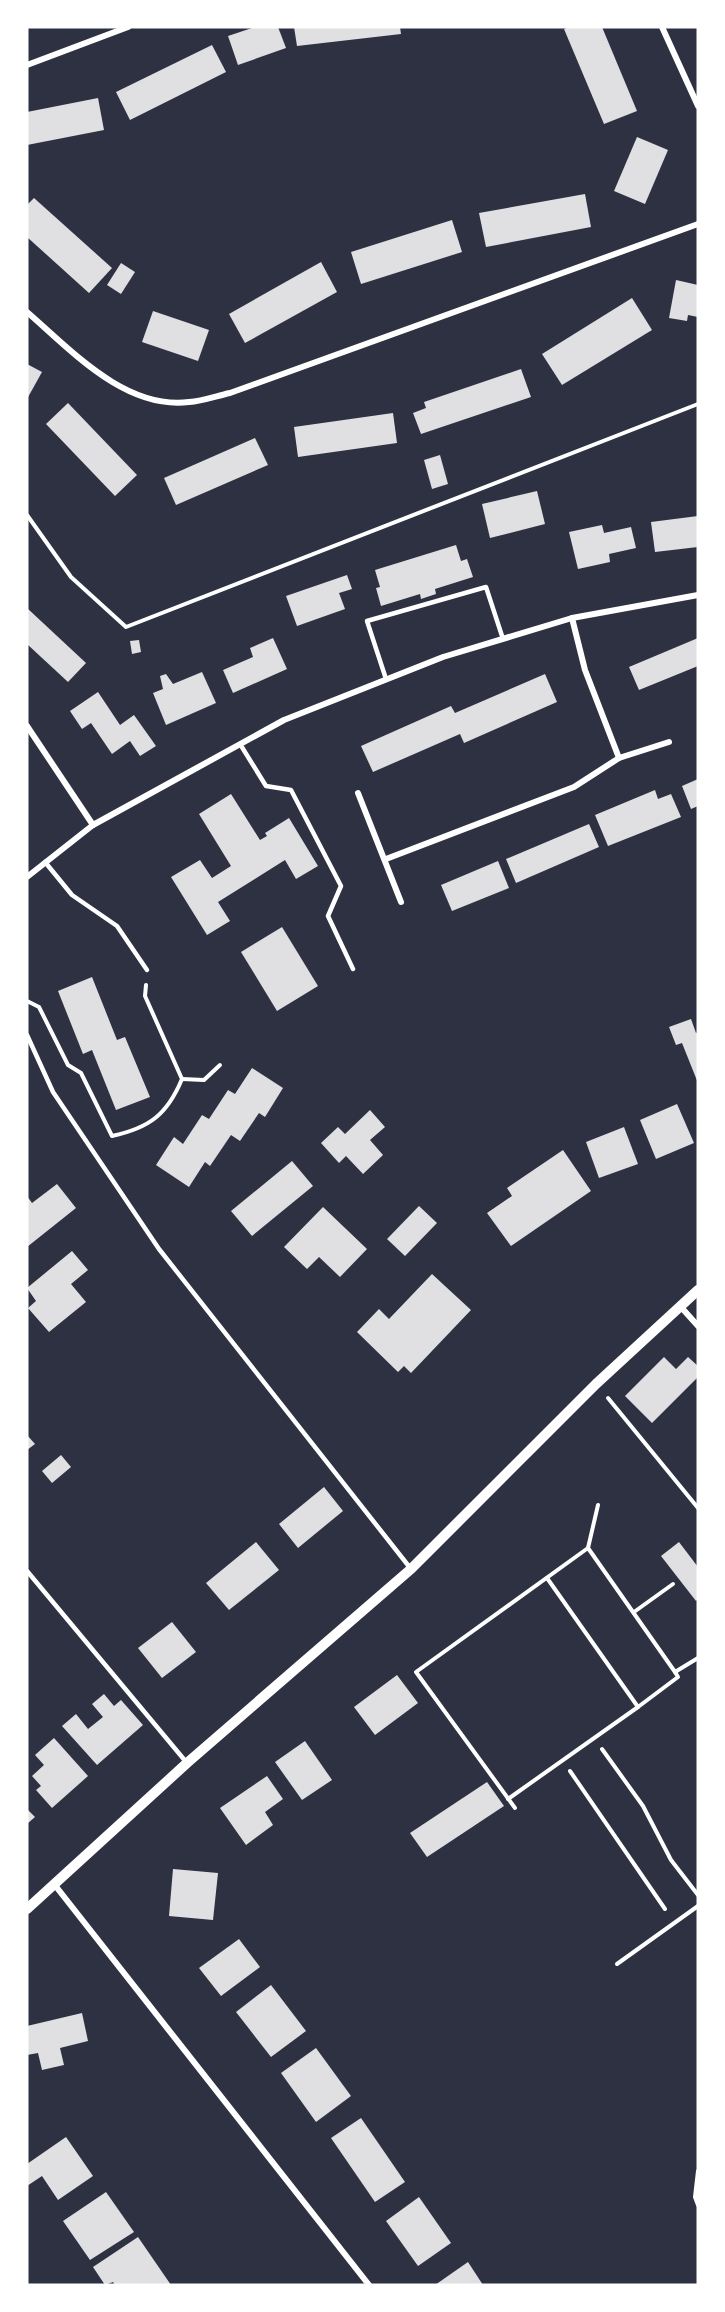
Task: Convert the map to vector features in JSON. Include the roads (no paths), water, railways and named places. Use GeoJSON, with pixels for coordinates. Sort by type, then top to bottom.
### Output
{"type":"FeatureCollection","features":[{"type":"Feature","properties":{"kind":"street"},"geometry":{"type":"LineString","coordinates":[[27,65],[128,27]]}},
{"type":"Feature","properties":{"kind":"street"},"geometry":{"type":"LineString","coordinates":[[662,27],[698,106]]}},
{"type":"Feature","properties":{"kind":"street"},"geometry":{"type":"LineString","coordinates":[[27,312],[81,359],[118,385],[153,400],[187,403],[230,393],[698,224]]}},
{"type":"Feature","properties":{"kind":"street"},"geometry":{"type":"LineString","coordinates":[[27,877],[93,825],[284,720],[443,657],[572,618],[698,595]]}},
{"type":"Feature","properties":{"kind":"street"},"geometry":{"type":"LineString","coordinates":[[572,618],[585,670],[618,758]]}},
{"type":"Feature","properties":{"kind":"street"},"geometry":{"type":"LineString","coordinates":[[27,726],[93,825]]}},
{"type":"Feature","properties":{"kind":"street"},"geometry":{"type":"LineString","coordinates":[[386,859],[574,787],[618,758],[669,742]]}},
{"type":"Feature","properties":{"kind":"street"},"geometry":{"type":"LineString","coordinates":[[358,793],[386,859],[401,902]]}},
{"type":"Feature","properties":{"kind":"street"},"geometry":{"type":"LineString","coordinates":[[27,1909],[187,1764],[411,1569],[596,1384],[698,1290]]}},
{"type":"Feature","properties":{"kind":"street"},"geometry":{"type":"LineString","coordinates":[[680,1306],[698,1326]]}},
{"type":"Feature","properties":{"kind":"street"},"geometry":{"type":"LineString","coordinates":[[54,1883],[369,2285]]}},
{"type":"Feature","properties":{"kind":"lane"},"geometry":{"type":"LineString","coordinates":[[386,680],[367,621],[486,586],[503,639]]}},
{"type":"Feature","properties":{"kind":"lane"},"geometry":{"type":"LineString","coordinates":[[240,744],[266,786],[291,790],[341,886],[328,916],[353,969]]}},
{"type":"Feature","properties":{"kind":"lane"},"geometry":{"type":"LineString","coordinates":[[45,862],[72,895],[117,926],[147,970]]}},
{"type":"Feature","properties":{"kind":"lane"},"geometry":{"type":"LineString","coordinates":[[27,1035],[53,1092],[159,1249],[411,1569]]}},
{"type":"Feature","properties":{"kind":"lane"},"geometry":{"type":"LineString","coordinates":[[27,1571],[187,1764]]}}]}
